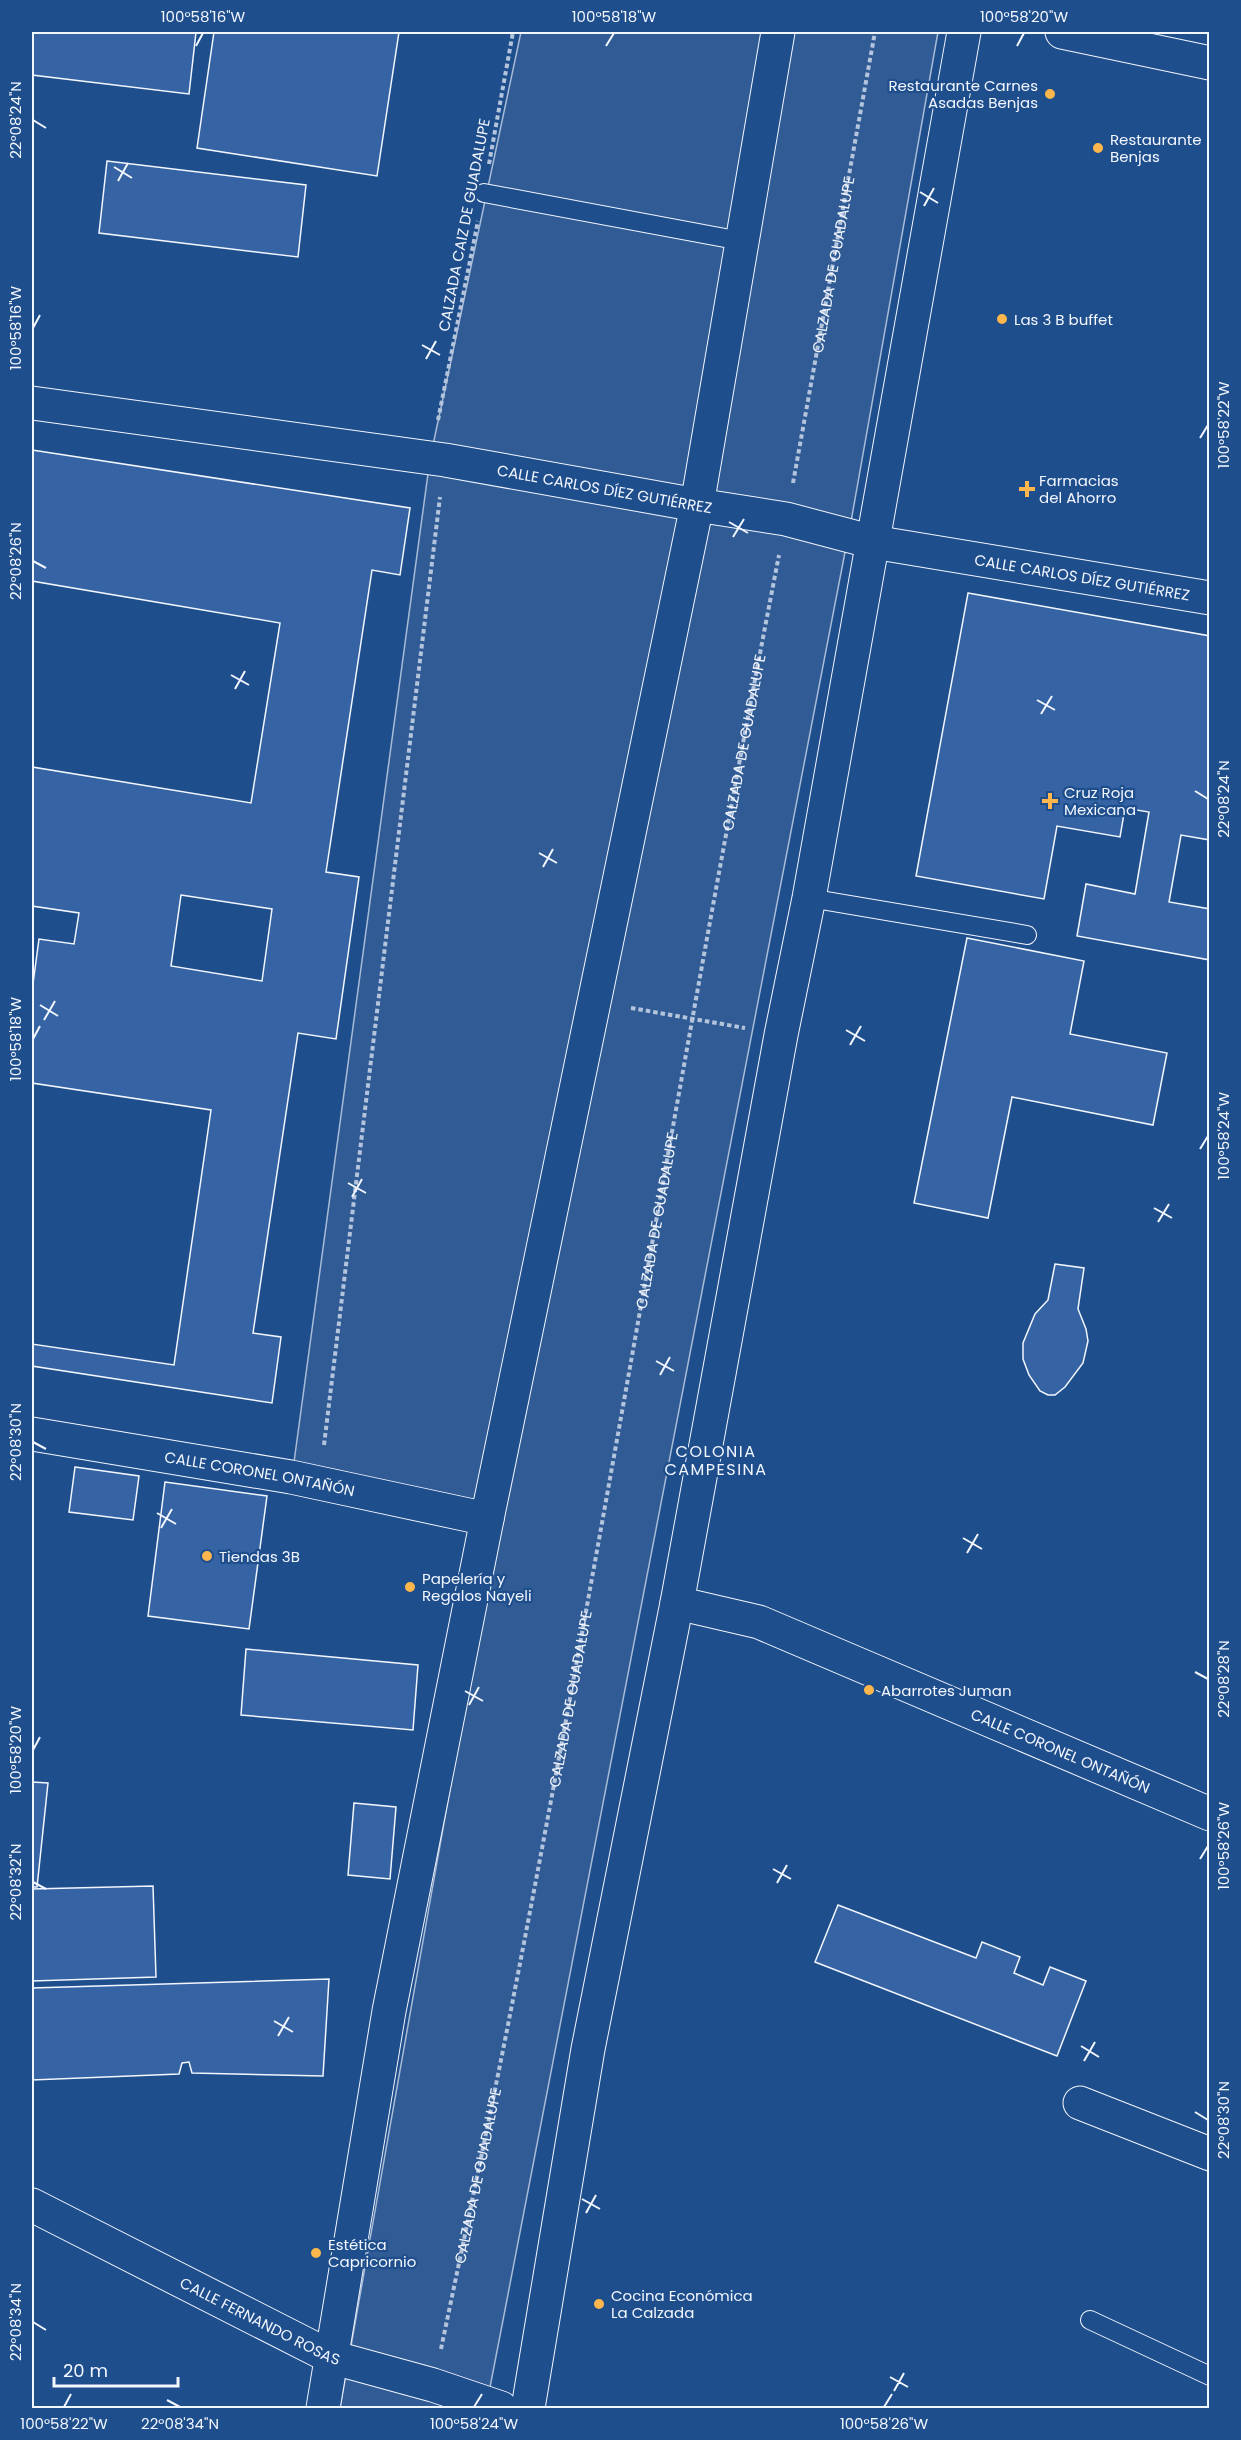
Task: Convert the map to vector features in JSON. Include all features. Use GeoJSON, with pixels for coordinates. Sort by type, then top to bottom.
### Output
{"type":"FeatureCollection","features":[{"type":"Feature","properties":{"kind":"main road"},"geometry":{"type":"LineString","coordinates":[[323,2409],[389,2011],[697,505],[777,32]]}},
{"type":"Feature","properties":{"kind":"main road"},"geometry":{"type":"LineString","coordinates":[[528,2409],[588,2049],[677,1603],[781,1035],[809,898],[964,32]]}},
{"type":"Feature","properties":{"kind":"main road"},"geometry":{"type":"LineString","coordinates":[[1062,32],[1209,63]]}},
{"type":"Feature","properties":{"kind":"main road","name":"CALLE CARLOS DÍEZ GUTIÉRREZ"},"geometry":{"type":"LineString","coordinates":[[32,403],[437,459],[786,519],[873,542],[1209,598]]}},
{"type":"Feature","properties":{"kind":"main road","name":"CALLE CORONEL ONTAÑÓN"},"geometry":{"type":"LineString","coordinates":[[32,1434],[320,1483],[488,1519]]}},
{"type":"Feature","properties":{"kind":"main road","name":"CALLE CORONEL ONTAÑÓN"},"geometry":{"type":"LineString","coordinates":[[677,1603],[759,1622],[1209,1814]]}},
{"type":"Feature","properties":{"kind":"main road"},"geometry":{"type":"LineString","coordinates":[[1080,2103],[1209,2154]]}},
{"type":"Feature","properties":{"kind":"main road","name":"CALLE FERNANDO ROSAS"},"geometry":{"type":"LineString","coordinates":[[32,2205],[331,2357],[434,2385],[501,2409]]}},
{"type":"Feature","properties":{"kind":"lane"},"geometry":{"type":"LineString","coordinates":[[484,193],[741,241]]}},
{"type":"Feature","properties":{"kind":"lane"},"geometry":{"type":"LineString","coordinates":[[809,898],[1027,935]]}},
{"type":"Feature","properties":{"kind":"lane"},"geometry":{"type":"LineString","coordinates":[[1090,2320],[1209,2376]]}},
{"type":"Feature","properties":{"kind":"path","name":"CALZADA CAIZ DE GUADALUPE"},"geometry":{"type":"LineString","coordinates":[[320,1483],[437,459],[513,32]]}},
{"type":"Feature","properties":{"kind":"path","name":"CALZADA DE GUADALUPE"},"geometry":{"type":"LineString","coordinates":[[434,2385],[506,2034],[691,1019],[875,32]]}},
{"type":"Feature","properties":{"kind":"path"},"geometry":{"type":"LineString","coordinates":[[594,1001],[781,1035]]}},
{"type":"Feature","properties":{"kind":"shaded area"},"geometry":{"type":"Polygon","coordinates":[[[521,32],[778,32],[487,1519],[292,1477],[430,459],[521,32]]]}},
{"type":"Feature","properties":{"kind":"shaded area"},"geometry":{"type":"Polygon","coordinates":[[[791,32],[938,32],[852,516],[486,2408],[340,2408],[490,1564],[791,32]]]}},
{"type":"Feature","properties":{"kind":"building"},"geometry":{"type":"Polygon","coordinates":[[[32,32],[196,32],[189,94],[32,75],[32,32]]]}},
{"type":"Feature","properties":{"kind":"building"},"geometry":{"type":"Polygon","coordinates":[[[214,32],[399,32],[377,176],[197,148],[214,32]]]}},
{"type":"Feature","properties":{"kind":"building"},"geometry":{"type":"Polygon","coordinates":[[[107,161],[306,185],[298,257],[99,233],[107,161]]]}},
{"type":"Feature","properties":{"kind":"building"},"geometry":{"type":"Polygon","coordinates":[[[32,450],[410,508],[400,575],[372,570],[326,872],[359,877],[336,1039],[298,1033],[253,1333],[281,1337],[272,1403],[32,1366],[32,1344],[174,1365],[211,1110],[32,1083],[32,991],[39,939],[74,944],[79,913],[32,906],[32,767],[251,803],[280,623],[32,581],[32,450]],[[181,895],[171,966],[262,981],[272,909],[181,895]]]}},
{"type":"Feature","properties":{"kind":"building","name":"Cruz Roja Mexicana"},"geometry":{"type":"Polygon","coordinates":[[[968,593],[1210,636],[1210,840],[1181,835],[1169,902],[1210,909],[1210,960],[1077,936],[1086,884],[1135,894],[1149,812],[1125,808],[1120,837],[1057,826],[1044,899],[916,876],[968,593]]]}},
{"type":"Feature","properties":{"kind":"building"},"geometry":{"type":"Polygon","coordinates":[[[967,938],[1084,961],[1070,1034],[1167,1053],[1153,1125],[1012,1097],[988,1218],[914,1203],[967,938]]]}},
{"type":"Feature","properties":{"kind":"building"},"geometry":{"type":"Polygon","coordinates":[[[1055,1264],[1084,1268],[1078,1309],[1088,1341],[1083,1363],[1065,1387],[1055,1395],[1048,1395],[1040,1391],[1029,1375],[1023,1359],[1023,1343],[1035,1314],[1048,1300],[1055,1264]]]}},
{"type":"Feature","properties":{"kind":"building"},"geometry":{"type":"Polygon","coordinates":[[[75,1467],[139,1476],[133,1520],[69,1512],[75,1467]]]}},
{"type":"Feature","properties":{"kind":"building","name":"Tiendas 3B"},"geometry":{"type":"Polygon","coordinates":[[[165,1482],[267,1496],[249,1629],[148,1616],[165,1482]]]}},
{"type":"Feature","properties":{"kind":"building"},"geometry":{"type":"Polygon","coordinates":[[[246,1649],[418,1665],[413,1730],[241,1715],[246,1649]]]}},
{"type":"Feature","properties":{"kind":"building"},"geometry":{"type":"Polygon","coordinates":[[[32,1782],[48,1783],[37,1887],[32,1887],[32,1782]]]}},
{"type":"Feature","properties":{"kind":"building"},"geometry":{"type":"Polygon","coordinates":[[[354,1803],[396,1807],[390,1879],[348,1875],[354,1803]]]}},
{"type":"Feature","properties":{"kind":"building"},"geometry":{"type":"Polygon","coordinates":[[[153,1886],[156,1977],[32,1981],[32,1889],[153,1886]]]}},
{"type":"Feature","properties":{"kind":"building"},"geometry":{"type":"Polygon","coordinates":[[[838,1905],[976,1958],[982,1942],[1020,1957],[1014,1973],[1043,1985],[1050,1967],[1086,1981],[1057,2056],[815,1962],[838,1905]]]}},
{"type":"Feature","properties":{"kind":"building"},"geometry":{"type":"Polygon","coordinates":[[[329,1979],[323,2076],[192,2073],[189,2062],[182,2063],[179,2074],[32,2080],[32,1988],[329,1979]]]}},
{"type":"Feature","properties":{"kind":"place","name":"Restaurante Carnes Asadas Benjas"},"geometry":{"type":"Point","coordinates":[1050,94]}},
{"type":"Feature","properties":{"kind":"place","name":"Restaurante Benjas"},"geometry":{"type":"Point","coordinates":[1098,148]}},
{"type":"Feature","properties":{"kind":"place","name":"Las 3 B buffet"},"geometry":{"type":"Point","coordinates":[1002,319]}},
{"type":"Feature","properties":{"kind":"place","name":"Farmacias del Ahorro"},"geometry":{"type":"Point","coordinates":[1027,489]}},
{"type":"Feature","properties":{"kind":"place","name":"Cruz Roja Mexicana"},"geometry":{"type":"Point","coordinates":[1050,801]}},
{"type":"Feature","properties":{"kind":"place","name":"Tiendas 3B"},"geometry":{"type":"Point","coordinates":[207,1556]}},
{"type":"Feature","properties":{"kind":"place","name":"Papelería y Regalos Nayeli"},"geometry":{"type":"Point","coordinates":[410,1587]}},
{"type":"Feature","properties":{"kind":"place","name":"Abarrotes Juman"},"geometry":{"type":"Point","coordinates":[869,1690]}},
{"type":"Feature","properties":{"kind":"place","name":"Estética Capricornio"},"geometry":{"type":"Point","coordinates":[316,2253]}},
{"type":"Feature","properties":{"kind":"place","name":"Cocina Económica La Calzada"},"geometry":{"type":"Point","coordinates":[599,2304]}},
{"type":"Feature","properties":{"kind":"district","name":"COLONIA CAMPESINA"},"geometry":{"type":"Point","coordinates":[716,1460]}}]}
